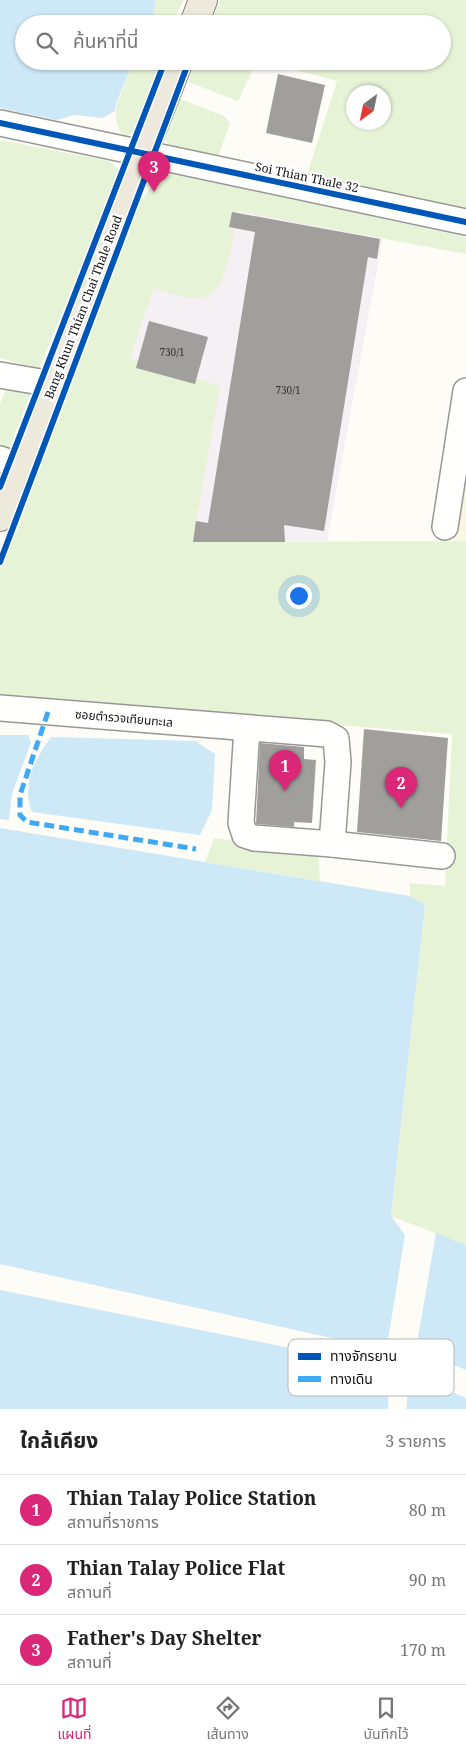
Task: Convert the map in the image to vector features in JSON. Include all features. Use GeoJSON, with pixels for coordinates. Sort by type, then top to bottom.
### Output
{"type":"FeatureCollection","features":[{"type":"Feature","properties":{"kind":"main road"},"geometry":{"type":"LineString","coordinates":[[197,15],[203,0]]}},
{"type":"Feature","properties":{"kind":"main road","name":"Bang Khun Thian Chai Thale Road"},"geometry":{"type":"LineString","coordinates":[[1,511],[10,462],[52,384],[175,70]]}},
{"type":"Feature","properties":{"kind":"street","name":"Soi Thian Thale 32"},"geometry":{"type":"LineString","coordinates":[[0,123],[466,222]]}},
{"type":"Feature","properties":{"kind":"street"},"geometry":{"type":"LineString","coordinates":[[0,375],[52,384]]}},
{"type":"Feature","properties":{"kind":"street"},"geometry":{"type":"LineString","coordinates":[[445,527],[466,391]]}},
{"type":"Feature","properties":{"kind":"street","name":"ซอยตำรวจเทียนทะเล"},"geometry":{"type":"LineString","coordinates":[[0,708],[327,734],[336,739],[338,762],[332,844]]}},
{"type":"Feature","properties":{"kind":"street"},"geometry":{"type":"LineString","coordinates":[[248,728],[241,823],[245,834],[254,838],[442,856]]}},
{"type":"Feature","properties":{"kind":"shaded area"},"geometry":{"type":"Polygon","coordinates":[[[183,200],[383,237],[327,541],[68,543],[183,200]]]}},
{"type":"Feature","properties":{"kind":"shaded area"},"geometry":{"type":"Polygon","coordinates":[[[466,463],[466,541],[455,541],[466,463]]]}},
{"type":"Feature","properties":{"kind":"green space"},"geometry":{"type":"Polygon","coordinates":[[[156,0],[184,0],[176,15],[154,15],[156,0]]]}},
{"type":"Feature","properties":{"kind":"green space"},"geometry":{"type":"Polygon","coordinates":[[[220,0],[466,0],[466,209],[305,181],[337,81],[296,70],[451,70],[451,15],[214,15],[220,0]]]}},
{"type":"Feature","properties":{"kind":"green space"},"geometry":{"type":"Polygon","coordinates":[[[129,70],[157,70],[145,115],[133,133],[124,138],[118,126],[116,116],[119,98],[129,70]]]}},
{"type":"Feature","properties":{"kind":"green space"},"geometry":{"type":"Polygon","coordinates":[[[193,70],[253,70],[238,101],[188,82],[193,70]]]}},
{"type":"Feature","properties":{"kind":"green space"},"geometry":{"type":"Polygon","coordinates":[[[178,98],[224,116],[230,123],[216,163],[178,150],[171,146],[161,134],[178,98]]]}},
{"type":"Feature","properties":{"kind":"green space"},"geometry":{"type":"Polygon","coordinates":[[[0,140],[109,161],[121,171],[39,369],[0,358],[0,140]]]}},
{"type":"Feature","properties":{"kind":"green space"},"geometry":{"type":"Polygon","coordinates":[[[176,173],[466,237],[466,254],[237,211],[230,254],[220,285],[207,297],[183,297],[154,288],[130,358],[220,386],[193,542],[466,541],[466,1245],[391,1216],[425,905],[410,896],[410,883],[445,886],[452,734],[0,699],[0,570],[139,204],[157,178],[176,173]]]}},
{"type":"Feature","properties":{"kind":"green space"},"geometry":{"type":"Polygon","coordinates":[[[8,384],[31,392],[0,473],[0,404],[8,384]]]}},
{"type":"Feature","properties":{"kind":"green space"},"geometry":{"type":"Polygon","coordinates":[[[214,838],[318,852],[320,881],[205,862],[214,838]]]}},
{"type":"Feature","properties":{"kind":"water"},"geometry":{"type":"Polygon","coordinates":[[[0,0],[156,0],[154,15],[15,15],[15,70],[129,70],[115,111],[102,118],[74,115],[57,120],[0,108],[0,0]]]}},
{"type":"Feature","properties":{"kind":"water"},"geometry":{"type":"Polygon","coordinates":[[[0,735],[28,735],[31,742],[12,794],[9,820],[0,819],[0,735]]]}},
{"type":"Feature","properties":{"kind":"water"},"geometry":{"type":"Polygon","coordinates":[[[51,737],[195,741],[215,754],[212,810],[200,835],[32,812],[28,792],[31,773],[51,737]]]}},
{"type":"Feature","properties":{"kind":"water"},"geometry":{"type":"Polygon","coordinates":[[[0,828],[410,896],[425,905],[391,1216],[405,1235],[388,1339],[336,1339],[0,1264],[0,828]]]}},
{"type":"Feature","properties":{"kind":"water"},"geometry":{"type":"Polygon","coordinates":[[[436,1233],[466,1245],[466,1370],[454,1365],[454,1339],[418,1339],[436,1233]]]}},
{"type":"Feature","properties":{"kind":"water"},"geometry":{"type":"Polygon","coordinates":[[[0,1290],[288,1348],[288,1396],[389,1396],[388,1409],[0,1409],[0,1290]]]}},
{"type":"Feature","properties":{"kind":"water"},"geometry":{"type":"Polygon","coordinates":[[[454,1393],[466,1398],[466,1409],[406,1409],[408,1396],[454,1396],[454,1393]]]}},
{"type":"Feature","properties":{"kind":"building"},"geometry":{"type":"Polygon","coordinates":[[[278,74],[325,85],[312,143],[266,133],[278,74]]]}},
{"type":"Feature","properties":{"kind":"building"},"geometry":{"type":"Polygon","coordinates":[[[232,212],[380,239],[377,259],[368,257],[324,531],[284,525],[285,542],[193,542],[196,521],[208,523],[255,232],[229,227],[232,212]]]}},
{"type":"Feature","properties":{"kind":"building"},"geometry":{"type":"Polygon","coordinates":[[[149,321],[208,337],[195,384],[136,368],[149,321]]]}},
{"type":"Feature","properties":{"kind":"building"},"geometry":{"type":"Polygon","coordinates":[[[364,729],[448,738],[441,841],[357,832],[364,729]]]}},
{"type":"Feature","properties":{"kind":"building"},"geometry":{"type":"Polygon","coordinates":[[[260,743],[304,747],[304,759],[316,760],[312,823],[294,822],[294,827],[256,824],[260,743]]]}},
{"type":"Feature","properties":{"kind":"marked path"},"geometry":{"type":"LineString","coordinates":[[48,712],[20,795],[20,815],[27,822],[196,849]]}},
{"type":"Feature","properties":{"kind":"cycle path"},"geometry":{"type":"LineString","coordinates":[[0,487],[162,70]]}},
{"type":"Feature","properties":{"kind":"cycle path"},"geometry":{"type":"LineString","coordinates":[[0,562],[186,70]]}},
{"type":"Feature","properties":{"kind":"cycle path"},"geometry":{"type":"LineString","coordinates":[[0,123],[466,222]]}},
{"type":"Feature","properties":{"kind":"place","name":"Father's Day Shelter"},"geometry":{"type":"Point","coordinates":[154,192]}},
{"type":"Feature","properties":{"kind":"place","name":"Thian Talay Police Station"},"geometry":{"type":"Point","coordinates":[285,791]}},
{"type":"Feature","properties":{"kind":"place","name":"Thian Talay Police Flat"},"geometry":{"type":"Point","coordinates":[401,808]}}]}
